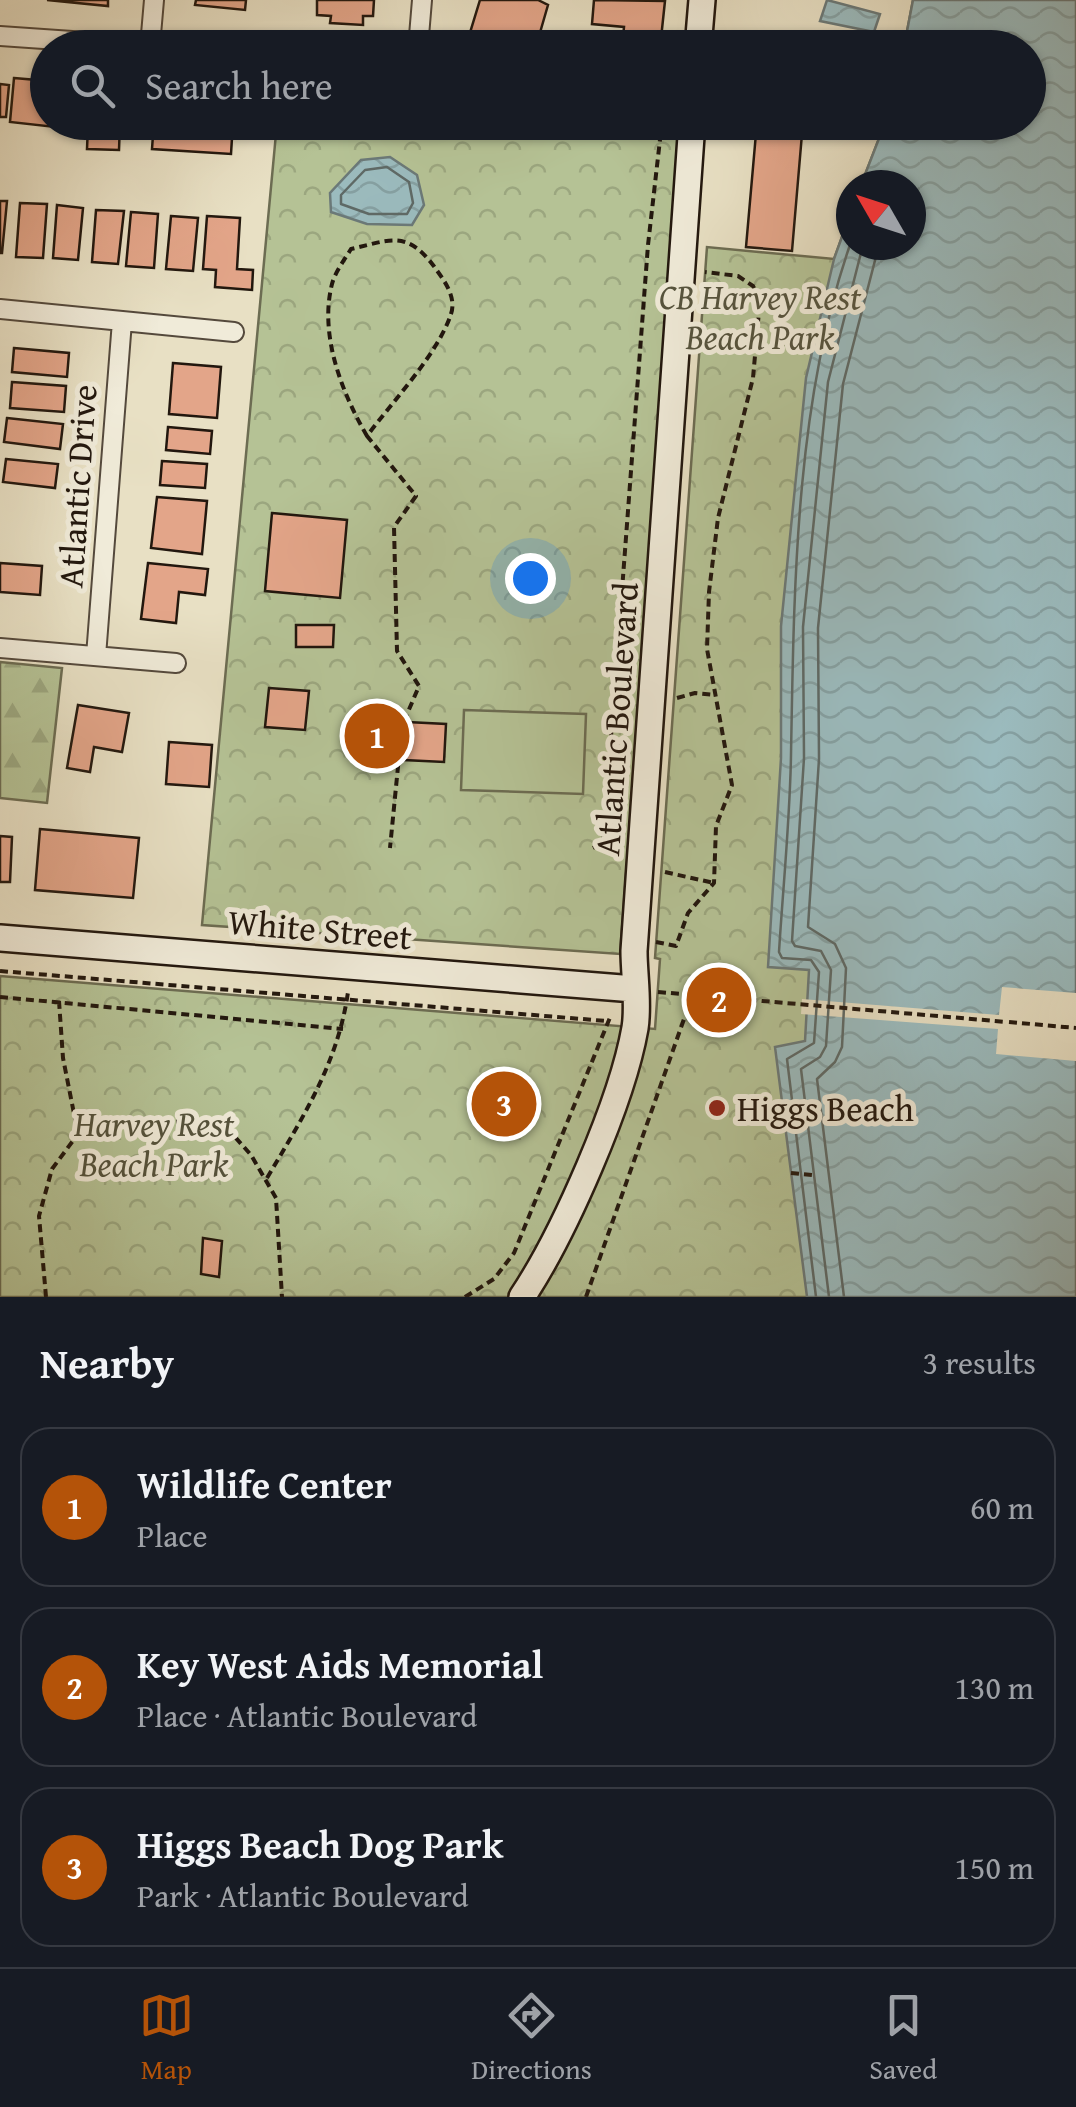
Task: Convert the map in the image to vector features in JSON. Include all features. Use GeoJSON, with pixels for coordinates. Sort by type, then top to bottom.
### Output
{"type":"FeatureCollection","features":[{"type":"Feature","properties":{"kind":"street"},"geometry":{"type":"LineString","coordinates":[[151,30],[154,0]]}},
{"type":"Feature","properties":{"kind":"street"},"geometry":{"type":"LineString","coordinates":[[420,30],[422,0]]}},
{"type":"Feature","properties":{"kind":"street"},"geometry":{"type":"LineString","coordinates":[[700,30],[702,0]]}},
{"type":"Feature","properties":{"kind":"street"},"geometry":{"type":"LineString","coordinates":[[0,36],[30,38]]}},
{"type":"Feature","properties":{"kind":"street","name":"Atlantic Boulevard"},"geometry":{"type":"LineString","coordinates":[[522,1297],[548,1258],[626,1066],[646,990],[691,140]]}},
{"type":"Feature","properties":{"kind":"street"},"geometry":{"type":"LineString","coordinates":[[0,309],[234,332]]}},
{"type":"Feature","properties":{"kind":"street","name":"Atlantic Drive"},"geometry":{"type":"LineString","coordinates":[[96,656],[122,321]]}},
{"type":"Feature","properties":{"kind":"street"},"geometry":{"type":"LineString","coordinates":[[0,648],[176,662]]}},
{"type":"Feature","properties":{"kind":"street","name":"White Street"},"geometry":{"type":"LineString","coordinates":[[0,938],[646,990]]}},
{"type":"Feature","properties":{"kind":"path"},"geometry":{"type":"LineString","coordinates":[[593,848],[603,843],[648,246],[660,140]]}},
{"type":"Feature","properties":{"kind":"path"},"geometry":{"type":"LineString","coordinates":[[367,436],[424,360],[452,312],[449,286],[418,246],[395,238],[351,249],[332,284],[331,346],[343,395],[367,436],[416,496],[394,526],[397,651],[419,686],[402,726],[390,848]]}},
{"type":"Feature","properties":{"kind":"path"},"geometry":{"type":"LineString","coordinates":[[656,942],[676,946],[688,912],[714,883],[716,826],[732,785],[707,649],[711,574],[718,518],[753,378],[760,300],[753,286],[738,276],[705,272]]}},
{"type":"Feature","properties":{"kind":"path"},"geometry":{"type":"LineString","coordinates":[[674,699],[695,693],[716,695]]}},
{"type":"Feature","properties":{"kind":"path"},"geometry":{"type":"LineString","coordinates":[[661,872],[714,883]]}},
{"type":"Feature","properties":{"kind":"path"},"geometry":{"type":"LineString","coordinates":[[266,1180],[325,1080],[343,1029],[351,967]]}},
{"type":"Feature","properties":{"kind":"path"},"geometry":{"type":"LineString","coordinates":[[0,972],[606,1021],[604,1035],[514,1254],[494,1279],[465,1297]]}},
{"type":"Feature","properties":{"kind":"path"},"geometry":{"type":"LineString","coordinates":[[646,990],[1076,1028]]}},
{"type":"Feature","properties":{"kind":"path"},"geometry":{"type":"LineString","coordinates":[[0,997],[343,1029]]}},
{"type":"Feature","properties":{"kind":"path"},"geometry":{"type":"LineString","coordinates":[[59,1001],[63,1058],[78,1134]]}},
{"type":"Feature","properties":{"kind":"path"},"geometry":{"type":"LineString","coordinates":[[586,1297],[684,1020]]}},
{"type":"Feature","properties":{"kind":"path"},"geometry":{"type":"LineString","coordinates":[[46,1297],[39,1216],[52,1169],[78,1134],[107,1126],[204,1120],[228,1129],[251,1154],[276,1198],[282,1297]]}},
{"type":"Feature","properties":{"kind":"path"},"geometry":{"type":"LineString","coordinates":[[791,1173],[813,1175]]}},
{"type":"Feature","properties":{"kind":"green space"},"geometry":{"type":"Polygon","coordinates":[[[913,0],[1076,0],[1076,1297],[0,1297],[0,976],[655,1029],[660,959],[655,958],[707,247],[834,259],[836,253],[836,260],[926,260],[926,170],[867,170],[878,140],[1046,140],[1046,30],[907,30],[913,0]]]}},
{"type":"Feature","properties":{"kind":"green space"},"geometry":{"type":"Polygon","coordinates":[[[275,140],[682,140],[620,954],[202,925],[275,140]]]}},
{"type":"Feature","properties":{"kind":"green space"},"geometry":{"type":"Polygon","coordinates":[[[0,662],[62,668],[47,803],[0,798],[0,662]]]}},
{"type":"Feature","properties":{"kind":"green space"},"geometry":{"type":"Polygon","coordinates":[[[464,710],[586,714],[583,794],[461,790],[464,710]]]}},
{"type":"Feature","properties":{"kind":"water"},"geometry":{"type":"Polygon","coordinates":[[[827,0],[880,14],[875,30],[820,21],[827,0]]]}},
{"type":"Feature","properties":{"kind":"water"},"geometry":{"type":"Polygon","coordinates":[[[913,0],[1076,0],[1076,1297],[807,1297],[775,1047],[805,1041],[809,970],[768,967],[781,758],[781,626],[806,378],[836,253],[836,260],[926,260],[926,170],[867,170],[878,140],[1046,140],[1046,30],[907,30],[913,0]]]}},
{"type":"Feature","properties":{"kind":"water"},"geometry":{"type":"Polygon","coordinates":[[[390,157],[417,175],[424,205],[412,225],[367,224],[331,212],[330,193],[361,160],[390,157]]]}},
{"type":"Feature","properties":{"kind":"pier"},"geometry":{"type":"Polygon","coordinates":[[[1002,987],[1076,993],[1076,1061],[996,1054],[998,1029],[801,1014],[802,999],[999,1015],[1002,987]]]}},
{"type":"Feature","properties":{"kind":"building"},"geometry":{"type":"Polygon","coordinates":[[[47,0],[108,0],[108,6],[47,0]]]}},
{"type":"Feature","properties":{"kind":"building"},"geometry":{"type":"Polygon","coordinates":[[[196,0],[246,0],[245,10],[195,5],[196,0]]]}},
{"type":"Feature","properties":{"kind":"building"},"geometry":{"type":"Polygon","coordinates":[[[317,0],[374,0],[373,16],[363,16],[363,25],[330,23],[331,16],[317,15],[317,0]]]}},
{"type":"Feature","properties":{"kind":"building"},"geometry":{"type":"Polygon","coordinates":[[[480,0],[538,0],[548,5],[541,30],[471,30],[480,0]]]}},
{"type":"Feature","properties":{"kind":"building"},"geometry":{"type":"Polygon","coordinates":[[[594,0],[665,1],[662,30],[624,30],[624,27],[592,24],[594,0]]]}},
{"type":"Feature","properties":{"kind":"building"},"geometry":{"type":"Polygon","coordinates":[[[14,78],[30,79],[30,124],[10,122],[14,78]]]}},
{"type":"Feature","properties":{"kind":"building"},"geometry":{"type":"Polygon","coordinates":[[[0,84],[9,85],[6,117],[0,117],[0,84]]]}},
{"type":"Feature","properties":{"kind":"building"},"geometry":{"type":"Polygon","coordinates":[[[87,140],[119,140],[119,150],[87,149],[87,140]]]}},
{"type":"Feature","properties":{"kind":"building"},"geometry":{"type":"Polygon","coordinates":[[[153,140],[232,140],[231,154],[152,149],[153,140]]]}},
{"type":"Feature","properties":{"kind":"building"},"geometry":{"type":"Polygon","coordinates":[[[755,140],[801,140],[792,251],[746,247],[755,140]]]}},
{"type":"Feature","properties":{"kind":"building"},"geometry":{"type":"Polygon","coordinates":[[[0,201],[7,201],[2,253],[0,253],[0,201]]]}},
{"type":"Feature","properties":{"kind":"building"},"geometry":{"type":"Polygon","coordinates":[[[20,203],[47,204],[43,258],[16,257],[20,203]]]}},
{"type":"Feature","properties":{"kind":"building"},"geometry":{"type":"Polygon","coordinates":[[[57,205],[83,208],[78,260],[53,258],[57,205]]]}},
{"type":"Feature","properties":{"kind":"building"},"geometry":{"type":"Polygon","coordinates":[[[96,210],[124,211],[118,264],[92,262],[96,210]]]}},
{"type":"Feature","properties":{"kind":"building"},"geometry":{"type":"Polygon","coordinates":[[[131,212],[158,214],[154,268],[126,266],[131,212]]]}},
{"type":"Feature","properties":{"kind":"building"},"geometry":{"type":"Polygon","coordinates":[[[171,216],[198,218],[193,271],[166,269],[171,216]]]}},
{"type":"Feature","properties":{"kind":"building"},"geometry":{"type":"Polygon","coordinates":[[[207,216],[240,218],[237,269],[253,270],[252,290],[215,287],[216,270],[203,269],[207,216]]]}},
{"type":"Feature","properties":{"kind":"building"},"geometry":{"type":"Polygon","coordinates":[[[14,348],[69,353],[67,377],[12,372],[14,348]]]}},
{"type":"Feature","properties":{"kind":"building"},"geometry":{"type":"Polygon","coordinates":[[[173,363],[221,367],[217,418],[169,414],[173,363]]]}},
{"type":"Feature","properties":{"kind":"building"},"geometry":{"type":"Polygon","coordinates":[[[12,382],[66,386],[64,412],[10,408],[12,382]]]}},
{"type":"Feature","properties":{"kind":"building"},"geometry":{"type":"Polygon","coordinates":[[[7,418],[63,424],[60,449],[4,442],[7,418]]]}},
{"type":"Feature","properties":{"kind":"building"},"geometry":{"type":"Polygon","coordinates":[[[168,427],[212,431],[210,454],[166,450],[168,427]]]}},
{"type":"Feature","properties":{"kind":"building"},"geometry":{"type":"Polygon","coordinates":[[[6,459],[58,464],[55,488],[3,482],[6,459]]]}},
{"type":"Feature","properties":{"kind":"building"},"geometry":{"type":"Polygon","coordinates":[[[162,461],[207,464],[205,488],[160,485],[162,461]]]}},
{"type":"Feature","properties":{"kind":"building"},"geometry":{"type":"Polygon","coordinates":[[[157,497],[207,501],[202,554],[151,548],[157,497]]]}},
{"type":"Feature","properties":{"kind":"building"},"geometry":{"type":"Polygon","coordinates":[[[272,513],[347,520],[340,598],[265,591],[272,513]]]}},
{"type":"Feature","properties":{"kind":"building"},"geometry":{"type":"Polygon","coordinates":[[[0,563],[42,566],[40,595],[0,592],[0,563]]]}},
{"type":"Feature","properties":{"kind":"building"},"geometry":{"type":"Polygon","coordinates":[[[148,563],[208,569],[205,595],[179,592],[176,623],[141,619],[148,563]]]}},
{"type":"Feature","properties":{"kind":"building"},"geometry":{"type":"Polygon","coordinates":[[[296,625],[334,625],[333,647],[296,647],[296,625]]]}},
{"type":"Feature","properties":{"kind":"building"},"geometry":{"type":"Polygon","coordinates":[[[269,688],[309,691],[305,730],[265,727],[269,688]]]}},
{"type":"Feature","properties":{"kind":"building"},"geometry":{"type":"Polygon","coordinates":[[[78,705],[129,713],[122,752],[94,747],[90,772],[67,768],[78,705]]]}},
{"type":"Feature","properties":{"kind":"building"},"geometry":{"type":"Polygon","coordinates":[[[358,716],[398,718],[395,757],[355,754],[358,716]]]}},
{"type":"Feature","properties":{"kind":"building"},"geometry":{"type":"Polygon","coordinates":[[[407,722],[446,724],[444,762],[404,760],[407,722]]]}},
{"type":"Feature","properties":{"kind":"building"},"geometry":{"type":"Polygon","coordinates":[[[169,742],[212,745],[209,787],[166,784],[169,742]]]}},
{"type":"Feature","properties":{"kind":"building"},"geometry":{"type":"Polygon","coordinates":[[[40,829],[139,838],[133,898],[35,890],[40,829]]]}},
{"type":"Feature","properties":{"kind":"building"},"geometry":{"type":"Polygon","coordinates":[[[0,836],[12,837],[10,882],[0,882],[0,836]]]}},
{"type":"Feature","properties":{"kind":"building"},"geometry":{"type":"Polygon","coordinates":[[[203,1238],[222,1241],[219,1277],[201,1274],[203,1238]]]}},
{"type":"Feature","properties":{"kind":"place","name":"Wildlife Center"},"geometry":{"type":"Point","coordinates":[377,736]}},
{"type":"Feature","properties":{"kind":"place","name":"Key West Aids Memorial"},"geometry":{"type":"Point","coordinates":[719,1000]}},
{"type":"Feature","properties":{"kind":"place","name":"Higgs Beach Dog Park"},"geometry":{"type":"Point","coordinates":[504,1104]}},
{"type":"Feature","properties":{"kind":"place","name":"Higgs Beach"},"geometry":{"type":"Point","coordinates":[717,1108]}},
{"type":"Feature","properties":{"kind":"park label","name":"CB Harvey Rest Beach Park"},"geometry":{"type":"Point","coordinates":[760,316]}},
{"type":"Feature","properties":{"kind":"park label","name":"Harvey Rest Beach Park"},"geometry":{"type":"Point","coordinates":[154,1143]}}]}
